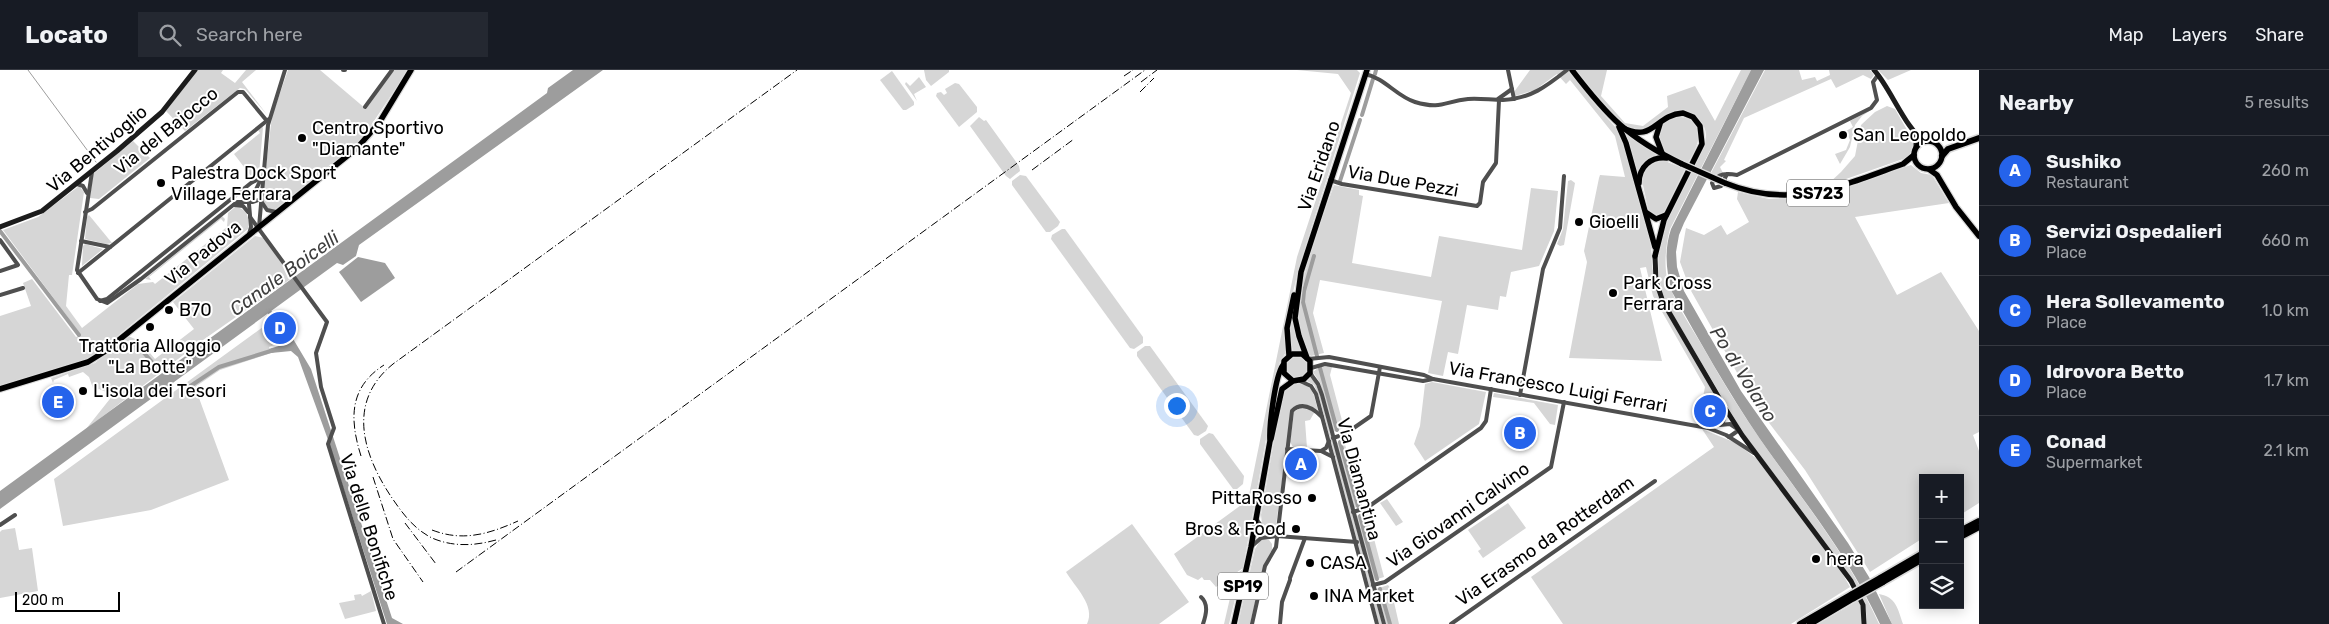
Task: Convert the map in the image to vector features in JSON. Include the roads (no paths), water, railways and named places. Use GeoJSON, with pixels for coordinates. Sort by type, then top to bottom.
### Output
{"type":"FeatureCollection","features":[{"type":"Feature","properties":{"kind":"highway"},"geometry":{"type":"LineString","coordinates":[[1942,156],[1953,147],[1979,138]]}},
{"type":"Feature","properties":{"kind":"highway"},"geometry":{"type":"LineString","coordinates":[[1939,146],[1953,147]]}},
{"type":"Feature","properties":{"kind":"highway"},"geometry":{"type":"LineString","coordinates":[[1964,529],[1979,521]]}},
{"type":"Feature","properties":{"kind":"highway"},"geometry":{"type":"LineString","coordinates":[[1964,536],[1979,527]]}},
{"type":"Feature","properties":{"kind":"highway"},"geometry":{"type":"LineString","coordinates":[[1882,580],[1919,556]]}},
{"type":"Feature","properties":{"kind":"highway"},"geometry":{"type":"LineString","coordinates":[[1800,624],[1919,561]]}},
{"type":"Feature","properties":{"kind":"highway"},"geometry":{"type":"LineString","coordinates":[[1810,624],[1853,596]]}},
{"type":"Feature","properties":{"kind":"main road","name":"Via Bentivoglio"},"geometry":{"type":"LineString","coordinates":[[1,226],[39,213],[77,184],[162,112],[194,70]]}},
{"type":"Feature","properties":{"kind":"main road","name":"Via Padova"},"geometry":{"type":"LineString","coordinates":[[0,389],[94,359],[361,144],[379,122],[411,70]]}},
{"type":"Feature","properties":{"kind":"main road"},"geometry":{"type":"LineString","coordinates":[[1874,70],[1915,134],[1925,141],[1933,142],[1939,146],[1942,156],[1939,165],[1941,180]]}},
{"type":"Feature","properties":{"kind":"main road","name":"SS723"},"geometry":{"type":"LineString","coordinates":[[1573,71],[1597,103],[1618,125],[1663,155],[1725,183],[1764,194],[1807,195],[1826,191],[1903,164],[1911,163],[1930,170]]}},
{"type":"Feature","properties":{"kind":"main road","name":"Via Eridano"},"geometry":{"type":"LineString","coordinates":[[1289,355],[1288,324],[1301,272],[1368,73]]}},
{"type":"Feature","properties":{"kind":"main road"},"geometry":{"type":"LineString","coordinates":[[1618,125],[1631,132],[1642,133],[1652,130],[1671,115],[1682,113],[1688,115],[1700,126],[1702,138],[1699,150],[1666,215],[1655,256]]}},
{"type":"Feature","properties":{"kind":"main road"},"geometry":{"type":"LineString","coordinates":[[1660,124],[1656,137],[1663,155]]}},
{"type":"Feature","properties":{"kind":"main road"},"geometry":{"type":"LineString","coordinates":[[1618,125],[1623,135],[1652,230],[1656,281],[1663,302],[1739,430],[1851,581],[1863,605],[1864,624]]}},
{"type":"Feature","properties":{"kind":"main road"},"geometry":{"type":"LineString","coordinates":[[1915,134],[1916,147],[1914,155],[1919,166]]}},
{"type":"Feature","properties":{"kind":"main road"},"geometry":{"type":"LineString","coordinates":[[1916,147],[1925,141]]}},
{"type":"Feature","properties":{"kind":"main road","name":"SS723"},"geometry":{"type":"LineString","coordinates":[[1903,164],[1914,155]]}},
{"type":"Feature","properties":{"kind":"main road"},"geometry":{"type":"LineString","coordinates":[[1640,192],[1639,175],[1647,164],[1658,158],[1674,160]]}},
{"type":"Feature","properties":{"kind":"main road"},"geometry":{"type":"LineString","coordinates":[[1930,170],[1939,165]]}},
{"type":"Feature","properties":{"kind":"main road"},"geometry":{"type":"LineString","coordinates":[[1930,170],[1935,172],[1941,180],[1956,207],[1979,236]]}},
{"type":"Feature","properties":{"kind":"main road"},"geometry":{"type":"LineString","coordinates":[[1646,212],[1650,217],[1656,219],[1666,215]]}},
{"type":"Feature","properties":{"kind":"main road"},"geometry":{"type":"LineString","coordinates":[[1652,230],[1666,215]]}},
{"type":"Feature","properties":{"kind":"main road","name":"Via Eridano"},"geometry":{"type":"LineString","coordinates":[[1301,272],[1295,318],[1311,370]]}},
{"type":"Feature","properties":{"kind":"main road"},"geometry":{"type":"LineString","coordinates":[[1308,358],[1299,353],[1289,355],[1283,365],[1286,376],[1293,381],[1300,381],[1311,370]]}},
{"type":"Feature","properties":{"kind":"main road","name":"SP19"},"geometry":{"type":"LineString","coordinates":[[1270,441],[1269,430],[1278,377],[1283,365]]}},
{"type":"Feature","properties":{"kind":"main road","name":"SP19"},"geometry":{"type":"LineString","coordinates":[[1234,624],[1282,389],[1293,381]]}},
{"type":"Feature","properties":{"kind":"street"},"geometry":{"type":"LineString","coordinates":[[259,227],[268,120],[285,70]]}},
{"type":"Feature","properties":{"kind":"street"},"geometry":{"type":"LineString","coordinates":[[365,107],[392,70]]}},
{"type":"Feature","properties":{"kind":"street"},"geometry":{"type":"LineString","coordinates":[[1508,70],[1514,99]]}},
{"type":"Feature","properties":{"kind":"street"},"geometry":{"type":"LineString","coordinates":[[1368,73],[1401,95],[1426,104],[1443,106],[1467,99],[1514,99],[1535,93],[1567,70]]}},
{"type":"Feature","properties":{"kind":"street"},"geometry":{"type":"LineString","coordinates":[[1727,174],[1737,175],[1871,108],[1877,100],[1873,82],[1878,75]]}},
{"type":"Feature","properties":{"kind":"street"},"geometry":{"type":"LineString","coordinates":[[1498,100],[1512,89]]}},
{"type":"Feature","properties":{"kind":"street","name":"Via del Bajocco"},"geometry":{"type":"LineString","coordinates":[[85,212],[238,92],[243,92],[268,120]]}},
{"type":"Feature","properties":{"kind":"street","name":"Via Due Pezzi"},"geometry":{"type":"LineString","coordinates":[[1332,181],[1471,207],[1479,205],[1482,182],[1496,163],[1498,100]]}},
{"type":"Feature","properties":{"kind":"street"},"geometry":{"type":"LineString","coordinates":[[78,273],[268,120]]}},
{"type":"Feature","properties":{"kind":"street"},"geometry":{"type":"LineString","coordinates":[[92,171],[87,196],[78,273],[100,301],[110,303],[232,206],[241,200],[251,201],[261,196]]}},
{"type":"Feature","properties":{"kind":"street"},"geometry":{"type":"LineString","coordinates":[[1520,395],[1543,268],[1560,228],[1564,176]]}},
{"type":"Feature","properties":{"kind":"street"},"geometry":{"type":"LineString","coordinates":[[247,236],[251,228],[249,215],[251,201],[262,177]]}},
{"type":"Feature","properties":{"kind":"street"},"geometry":{"type":"LineString","coordinates":[[100,301],[105,300],[246,187],[262,177]]}},
{"type":"Feature","properties":{"kind":"street"},"geometry":{"type":"LineString","coordinates":[[83,178],[90,184]]}},
{"type":"Feature","properties":{"kind":"street"},"geometry":{"type":"LineString","coordinates":[[83,178],[83,186],[87,196],[92,202],[100,201]]}},
{"type":"Feature","properties":{"kind":"street"},"geometry":{"type":"LineString","coordinates":[[77,184],[83,186]]}},
{"type":"Feature","properties":{"kind":"street"},"geometry":{"type":"LineString","coordinates":[[246,187],[256,187]]}},
{"type":"Feature","properties":{"kind":"street"},"geometry":{"type":"LineString","coordinates":[[256,187],[261,196],[261,204],[267,210],[278,212]]}},
{"type":"Feature","properties":{"kind":"street","name":"Via del Bajocco"},"geometry":{"type":"LineString","coordinates":[[86,205],[100,201]]}},
{"type":"Feature","properties":{"kind":"street"},"geometry":{"type":"LineString","coordinates":[[232,206],[240,204],[249,215]]}},
{"type":"Feature","properties":{"kind":"street","name":"Via delle Bonifiche"},"geometry":{"type":"LineString","coordinates":[[249,215],[289,268],[327,324],[316,353],[321,387],[334,430],[328,442],[384,624]]}},
{"type":"Feature","properties":{"kind":"street"},"geometry":{"type":"LineString","coordinates":[[0,240],[18,265],[0,271]]}},
{"type":"Feature","properties":{"kind":"street"},"geometry":{"type":"LineString","coordinates":[[81,241],[110,247]]}},
{"type":"Feature","properties":{"kind":"street"},"geometry":{"type":"LineString","coordinates":[[137,274],[141,279]]}},
{"type":"Feature","properties":{"kind":"street"},"geometry":{"type":"LineString","coordinates":[[0,295],[23,288]]}},
{"type":"Feature","properties":{"kind":"street"},"geometry":{"type":"LineString","coordinates":[[1328,364],[1329,357]]}},
{"type":"Feature","properties":{"kind":"street","name":"Via Francesco Luigi Ferrari"},"geometry":{"type":"LineString","coordinates":[[1308,358],[1329,357],[1424,375],[1433,379],[1708,428],[1728,437],[1759,458]]}},
{"type":"Feature","properties":{"kind":"street","name":"Via Francesco Luigi Ferrari"},"geometry":{"type":"LineString","coordinates":[[1311,370],[1317,364],[1328,364],[1423,381],[1433,379]]}},
{"type":"Feature","properties":{"kind":"street"},"geometry":{"type":"LineString","coordinates":[[1321,451],[1326,448],[1331,439],[1345,434],[1370,416],[1380,366]]}},
{"type":"Feature","properties":{"kind":"street","name":"Via Diamantina"},"geometry":{"type":"LineString","coordinates":[[1311,370],[1320,388],[1331,439],[1384,624]]}},
{"type":"Feature","properties":{"kind":"street","name":"Via Diamantina"},"geometry":{"type":"LineString","coordinates":[[1300,381],[1308,383],[1315,391],[1331,439],[1333,457],[1357,542],[1377,624]]}},
{"type":"Feature","properties":{"kind":"street"},"geometry":{"type":"LineString","coordinates":[[1353,512],[1368,507],[1483,427],[1491,389]]}},
{"type":"Feature","properties":{"kind":"street","name":"Via Giovanni Calvino"},"geometry":{"type":"LineString","coordinates":[[1373,585],[1385,582],[1551,467],[1564,402]]}},
{"type":"Feature","properties":{"kind":"street"},"geometry":{"type":"LineString","coordinates":[[1252,624],[1265,566],[1275,550],[1287,449],[1294,408],[1299,406],[1310,408],[1323,419]]}},
{"type":"Feature","properties":{"kind":"street"},"geometry":{"type":"LineString","coordinates":[[1720,424],[1726,415],[1725,408]]}},
{"type":"Feature","properties":{"kind":"street"},"geometry":{"type":"LineString","coordinates":[[1720,424],[1730,424],[1739,430],[1728,437]]}},
{"type":"Feature","properties":{"kind":"street","name":"Via Francesco Luigi Ferrari"},"geometry":{"type":"LineString","coordinates":[[1708,428],[1720,424]]}},
{"type":"Feature","properties":{"kind":"street"},"geometry":{"type":"LineString","coordinates":[[1287,449],[1321,451],[1333,457]]}},
{"type":"Feature","properties":{"kind":"street","name":"Via Erasmo da Rotterdam"},"geometry":{"type":"LineString","coordinates":[[1451,624],[1655,481]]}},
{"type":"Feature","properties":{"kind":"street"},"geometry":{"type":"LineString","coordinates":[[0,525],[15,515]]}},
{"type":"Feature","properties":{"kind":"street"},"geometry":{"type":"LineString","coordinates":[[1256,518],[1264,529],[1277,536]]}},
{"type":"Feature","properties":{"kind":"street"},"geometry":{"type":"LineString","coordinates":[[1251,547],[1261,538],[1277,536],[1357,542]]}},
{"type":"Feature","properties":{"kind":"street"},"geometry":{"type":"LineString","coordinates":[[1280,624],[1282,602],[1305,538]]}},
{"type":"Feature","properties":{"kind":"street"},"geometry":{"type":"LineString","coordinates":[[1201,596],[1205,600],[1206,612],[1203,624]]}},
{"type":"Feature","properties":{"kind":"waterway"},"geometry":{"type":"LineString","coordinates":[[28,70],[96,162]]}},
{"type":"Feature","properties":{"kind":"waterway"},"geometry":{"type":"LineString","coordinates":[[1375,74],[1376,70]]}},
{"type":"Feature","properties":{"kind":"waterway"},"geometry":{"type":"LineString","coordinates":[[1362,115],[1373,79]]}},
{"type":"Feature","properties":{"kind":"waterway"},"geometry":{"type":"LineString","coordinates":[[1340,181],[1360,120]]}},
{"type":"Feature","properties":{"kind":"waterway"},"geometry":{"type":"LineString","coordinates":[[0,231],[79,335]]}},
{"type":"Feature","properties":{"kind":"waterway"},"geometry":{"type":"LineString","coordinates":[[1314,256],[1304,291],[1303,302],[1317,356]]}},
{"type":"Feature","properties":{"kind":"waterway","name":"Canale Boicelli"},"geometry":{"type":"LineString","coordinates":[[268,310],[277,322]]}},
{"type":"Feature","properties":{"kind":"waterway"},"geometry":{"type":"LineString","coordinates":[[280,325],[285,332]]}},
{"type":"Feature","properties":{"kind":"waterway"},"geometry":{"type":"LineString","coordinates":[[116,347],[136,344],[152,362]]}},
{"type":"Feature","properties":{"kind":"waterway"},"geometry":{"type":"LineString","coordinates":[[183,391],[219,367],[274,350]]}},
{"type":"Feature","properties":{"kind":"waterway"},"geometry":{"type":"LineString","coordinates":[[1320,368],[1337,430]]}},
{"type":"Feature","properties":{"kind":"waterway"},"geometry":{"type":"LineString","coordinates":[[1340,442],[1358,506]]}},
{"type":"Feature","properties":{"kind":"waterway"},"geometry":{"type":"LineString","coordinates":[[1360,516],[1377,579]]}},
{"type":"Feature","properties":{"kind":"waterway"},"geometry":{"type":"LineString","coordinates":[[1380,589],[1390,624]]}},
{"type":"Feature","properties":{"kind":"railway"},"geometry":{"type":"LineString","coordinates":[[496,540],[464,545],[440,541],[420,530],[400,510],[373,464],[367,447],[364,412],[369,395],[378,379],[393,364],[797,70]]}},
{"type":"Feature","properties":{"kind":"railway"},"geometry":{"type":"LineString","coordinates":[[1124,76],[1133,70]]}},
{"type":"Feature","properties":{"kind":"railway"},"geometry":{"type":"LineString","coordinates":[[456,572],[1145,70]]}},
{"type":"Feature","properties":{"kind":"railway"},"geometry":{"type":"LineString","coordinates":[[1141,82],[1157,70]]}},
{"type":"Feature","properties":{"kind":"railway"},"geometry":{"type":"LineString","coordinates":[[1140,92],[1154,78]]}},
{"type":"Feature","properties":{"kind":"railway"},"geometry":{"type":"LineString","coordinates":[[1032,170],[1074,139]]}},
{"type":"Feature","properties":{"kind":"railway"},"geometry":{"type":"LineString","coordinates":[[361,456],[355,430],[355,406],[364,384],[372,374],[384,365]]}},
{"type":"Feature","properties":{"kind":"railway"},"geometry":{"type":"LineString","coordinates":[[373,477],[393,539],[423,582]]}},
{"type":"Feature","properties":{"kind":"railway"},"geometry":{"type":"LineString","coordinates":[[432,530],[443,534],[476,535],[497,530],[518,521]]}},
{"type":"Feature","properties":{"kind":"railway"},"geometry":{"type":"LineString","coordinates":[[405,523],[436,564]]}},
{"type":"Feature","properties":{"kind":"place","name":"San Leopoldo"},"geometry":{"type":"Point","coordinates":[1843,135]}},
{"type":"Feature","properties":{"kind":"place","name":"Centro Sportivo \"Diamante\""},"geometry":{"type":"Point","coordinates":[302,138]}},
{"type":"Feature","properties":{"kind":"place","name":"Palestra Dock Sport Village Ferrara"},"geometry":{"type":"Point","coordinates":[161,183]}},
{"type":"Feature","properties":{"kind":"place","name":"Gioelli"},"geometry":{"type":"Point","coordinates":[1579,222]}},
{"type":"Feature","properties":{"kind":"place","name":"Park Cross Ferrara"},"geometry":{"type":"Point","coordinates":[1613,293]}},
{"type":"Feature","properties":{"kind":"place","name":"B70"},"geometry":{"type":"Point","coordinates":[169,310]}},
{"type":"Feature","properties":{"kind":"place","name":"Trattoria Alloggio \"La Botte\""},"geometry":{"type":"Point","coordinates":[150,327]}},
{"type":"Feature","properties":{"kind":"place","name":"Idrovora Betto"},"geometry":{"type":"Point","coordinates":[280,328]}},
{"type":"Feature","properties":{"kind":"place","name":"L'isola dei Tesori"},"geometry":{"type":"Point","coordinates":[83,391]}},
{"type":"Feature","properties":{"kind":"place","name":"Conad"},"geometry":{"type":"Point","coordinates":[58,402]}},
{"type":"Feature","properties":{"kind":"place","name":"Hera Sollevamento"},"geometry":{"type":"Point","coordinates":[1710,411]}},
{"type":"Feature","properties":{"kind":"place","name":"Servizi Ospedalieri"},"geometry":{"type":"Point","coordinates":[1520,433]}},
{"type":"Feature","properties":{"kind":"place","name":"Sushiko"},"geometry":{"type":"Point","coordinates":[1301,464]}},
{"type":"Feature","properties":{"kind":"place","name":"PittaRosso"},"geometry":{"type":"Point","coordinates":[1312,498]}},
{"type":"Feature","properties":{"kind":"place","name":"Bros & Food"},"geometry":{"type":"Point","coordinates":[1296,529]}},
{"type":"Feature","properties":{"kind":"place","name":"hera"},"geometry":{"type":"Point","coordinates":[1816,559]}},
{"type":"Feature","properties":{"kind":"place","name":"CASA"},"geometry":{"type":"Point","coordinates":[1310,563]}},
{"type":"Feature","properties":{"kind":"place","name":"INA Market"},"geometry":{"type":"Point","coordinates":[1314,596]}},
{"type":"Feature","properties":{"kind":"water label","name":"Po di Volano"},"geometry":{"type":"Point","coordinates":[1744,374]}}]}
